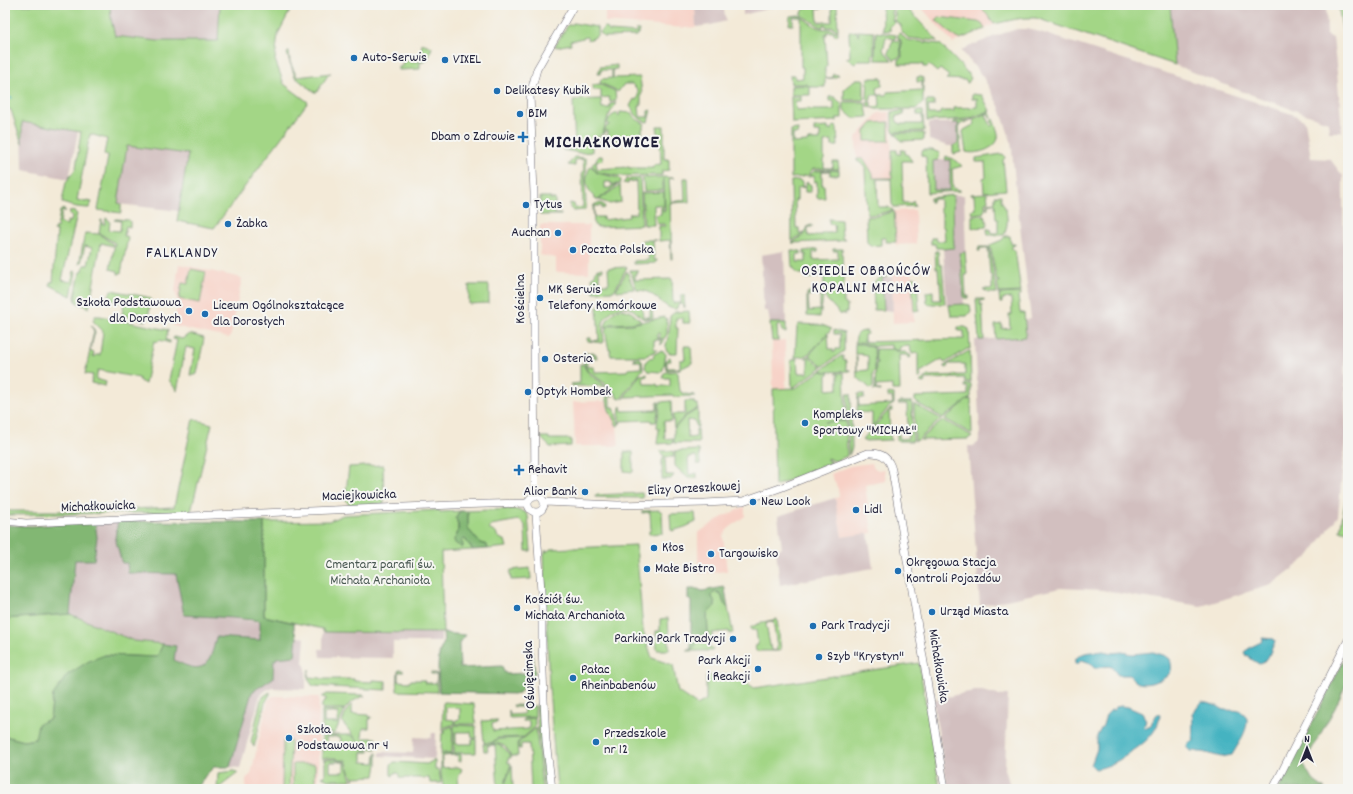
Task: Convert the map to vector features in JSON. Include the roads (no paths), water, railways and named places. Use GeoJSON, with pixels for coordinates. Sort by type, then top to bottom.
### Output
{"type":"FeatureCollection","features":[{"type":"Feature","properties":{"kind":"street","name":"Kościelna"},"geometry":{"type":"LineString","coordinates":[[535,496],[534,193],[533,144],[529,102],[531,85],[537,69],[574,5]]}},
{"type":"Feature","properties":{"kind":"street","name":"Elizy Orzeszkowej"},"geometry":{"type":"LineString","coordinates":[[544,502],[618,505],[719,503],[743,501],[868,453],[884,456]]}},
{"type":"Feature","properties":{"kind":"street","name":"Michałkowicka"},"geometry":{"type":"LineString","coordinates":[[884,456],[888,459],[892,470],[945,789]]}},
{"type":"Feature","properties":{"kind":"street"},"geometry":{"type":"LineString","coordinates":[[535,496],[541,498],[544,502],[543,509],[536,513],[530,510],[527,504],[529,499],[535,496]]}},
{"type":"Feature","properties":{"kind":"street","name":"Maciejkowicka"},"geometry":{"type":"LineString","coordinates":[[192,516],[452,505],[527,504]]}},
{"type":"Feature","properties":{"kind":"street","name":"Oświęcimska"},"geometry":{"type":"LineString","coordinates":[[536,513],[542,592],[542,644],[546,741],[552,789]]}},
{"type":"Feature","properties":{"kind":"street","name":"Michałkowicka"},"geometry":{"type":"LineString","coordinates":[[5,521],[26,523],[192,516]]}},
{"type":"Feature","properties":{"kind":"street"},"geometry":{"type":"LineString","coordinates":[[1273,789],[1348,640]]}},
{"type":"Feature","properties":{"kind":"water"},"geometry":{"type":"Polygon","coordinates":[[[1262,638],[1274,639],[1275,642],[1267,659],[1259,664],[1248,655],[1246,656],[1244,652],[1263,641],[1262,638]]]}},
{"type":"Feature","properties":{"kind":"water"},"geometry":{"type":"Polygon","coordinates":[[[1103,651],[1132,654],[1153,652],[1166,656],[1170,659],[1171,671],[1167,676],[1160,680],[1142,684],[1136,682],[1129,675],[1118,675],[1110,666],[1094,668],[1087,662],[1081,660],[1078,664],[1075,664],[1075,660],[1084,653],[1103,651]]]}},
{"type":"Feature","properties":{"kind":"water"},"geometry":{"type":"Polygon","coordinates":[[[1202,702],[1218,706],[1225,710],[1236,710],[1243,713],[1246,717],[1247,722],[1244,734],[1232,755],[1221,757],[1191,751],[1187,748],[1191,741],[1194,741],[1192,713],[1202,702]]]}},
{"type":"Feature","properties":{"kind":"water"},"geometry":{"type":"Polygon","coordinates":[[[1116,707],[1128,707],[1142,713],[1146,720],[1144,727],[1146,728],[1151,726],[1157,714],[1160,715],[1158,725],[1149,738],[1128,755],[1108,766],[1095,769],[1091,765],[1097,749],[1097,736],[1106,715],[1116,707]]]}},
{"type":"Feature","properties":{"kind":"waterway"},"geometry":{"type":"LineString","coordinates":[[5,97],[12,98]]}},
{"type":"Feature","properties":{"kind":"place","name":"Auto-Serwis"},"geometry":{"type":"Point","coordinates":[354,58]}},
{"type":"Feature","properties":{"kind":"place","name":"VIXEL"},"geometry":{"type":"Point","coordinates":[445,60]}},
{"type":"Feature","properties":{"kind":"place","name":"Delikatesy Kubik"},"geometry":{"type":"Point","coordinates":[497,91]}},
{"type":"Feature","properties":{"kind":"place","name":"BIM"},"geometry":{"type":"Point","coordinates":[520,114]}},
{"type":"Feature","properties":{"kind":"place","name":"Dbam o Zdrowie"},"geometry":{"type":"Point","coordinates":[523,137]}},
{"type":"Feature","properties":{"kind":"place","name":"Tytus"},"geometry":{"type":"Point","coordinates":[526,205]}},
{"type":"Feature","properties":{"kind":"place","name":"Żabka"},"geometry":{"type":"Point","coordinates":[228,224]}},
{"type":"Feature","properties":{"kind":"place","name":"Auchan"},"geometry":{"type":"Point","coordinates":[558,233]}},
{"type":"Feature","properties":{"kind":"place","name":"Poczta Polska"},"geometry":{"type":"Point","coordinates":[573,250]}},
{"type":"Feature","properties":{"kind":"place","name":"MK Serwis Telefony Komórkowe"},"geometry":{"type":"Point","coordinates":[540,298]}},
{"type":"Feature","properties":{"kind":"place","name":"Szkoła Podstawowa dla Dorosłych"},"geometry":{"type":"Point","coordinates":[189,311]}},
{"type":"Feature","properties":{"kind":"place","name":"Liceum Ogólnokształcące dla Dorosłych"},"geometry":{"type":"Point","coordinates":[205,314]}},
{"type":"Feature","properties":{"kind":"place","name":"Osteria"},"geometry":{"type":"Point","coordinates":[545,359]}},
{"type":"Feature","properties":{"kind":"place","name":"Optyk Hombek"},"geometry":{"type":"Point","coordinates":[528,392]}},
{"type":"Feature","properties":{"kind":"place","name":"Kompleks Sportowy \"MICHAŁ\""},"geometry":{"type":"Point","coordinates":[805,423]}},
{"type":"Feature","properties":{"kind":"place","name":"Rehavit"},"geometry":{"type":"Point","coordinates":[519,470]}},
{"type":"Feature","properties":{"kind":"place","name":"Alior Bank"},"geometry":{"type":"Point","coordinates":[585,492]}},
{"type":"Feature","properties":{"kind":"place","name":"New Look"},"geometry":{"type":"Point","coordinates":[753,502]}},
{"type":"Feature","properties":{"kind":"place","name":"Lidl"},"geometry":{"type":"Point","coordinates":[856,510]}},
{"type":"Feature","properties":{"kind":"place","name":"Kłos"},"geometry":{"type":"Point","coordinates":[654,548]}},
{"type":"Feature","properties":{"kind":"place","name":"Targowisko"},"geometry":{"type":"Point","coordinates":[711,554]}},
{"type":"Feature","properties":{"kind":"place","name":"Małe Bistro"},"geometry":{"type":"Point","coordinates":[647,569]}},
{"type":"Feature","properties":{"kind":"place","name":"Okręgowa Stacja Kontroli Pojazdów"},"geometry":{"type":"Point","coordinates":[898,571]}},
{"type":"Feature","properties":{"kind":"place","name":"Kościół św. Michała Archanioła"},"geometry":{"type":"Point","coordinates":[517,608]}},
{"type":"Feature","properties":{"kind":"place","name":"Urząd Miasta"},"geometry":{"type":"Point","coordinates":[932,612]}},
{"type":"Feature","properties":{"kind":"place","name":"Park Tradycji"},"geometry":{"type":"Point","coordinates":[813,626]}},
{"type":"Feature","properties":{"kind":"place","name":"Parking Park Tradycji"},"geometry":{"type":"Point","coordinates":[733,639]}},
{"type":"Feature","properties":{"kind":"place","name":"Szyb \"Krystyn\""},"geometry":{"type":"Point","coordinates":[819,657]}},
{"type":"Feature","properties":{"kind":"place","name":"Park Akcji i Reakcji"},"geometry":{"type":"Point","coordinates":[758,669]}},
{"type":"Feature","properties":{"kind":"place","name":"Pałac Rheinbabenów"},"geometry":{"type":"Point","coordinates":[573,678]}},
{"type":"Feature","properties":{"kind":"place","name":"Szkoła Podstawowa nr 4"},"geometry":{"type":"Point","coordinates":[289,738]}},
{"type":"Feature","properties":{"kind":"place","name":"Przedszkole nr 12"},"geometry":{"type":"Point","coordinates":[596,742]}},
{"type":"Feature","properties":{"kind":"district","name":"MICHAŁKOWICE"},"geometry":{"type":"Point","coordinates":[602,143]}},
{"type":"Feature","properties":{"kind":"district","name":"FALKLANDY"},"geometry":{"type":"Point","coordinates":[182,254]}},
{"type":"Feature","properties":{"kind":"district","name":"OSIEDLE OBROŃCÓW KOPALNI MICHAŁ"},"geometry":{"type":"Point","coordinates":[866,280]}},
{"type":"Feature","properties":{"kind":"park label","name":"Cmentarz parafii św. Michała Archanioła"},"geometry":{"type":"Point","coordinates":[380,574]}}]}
